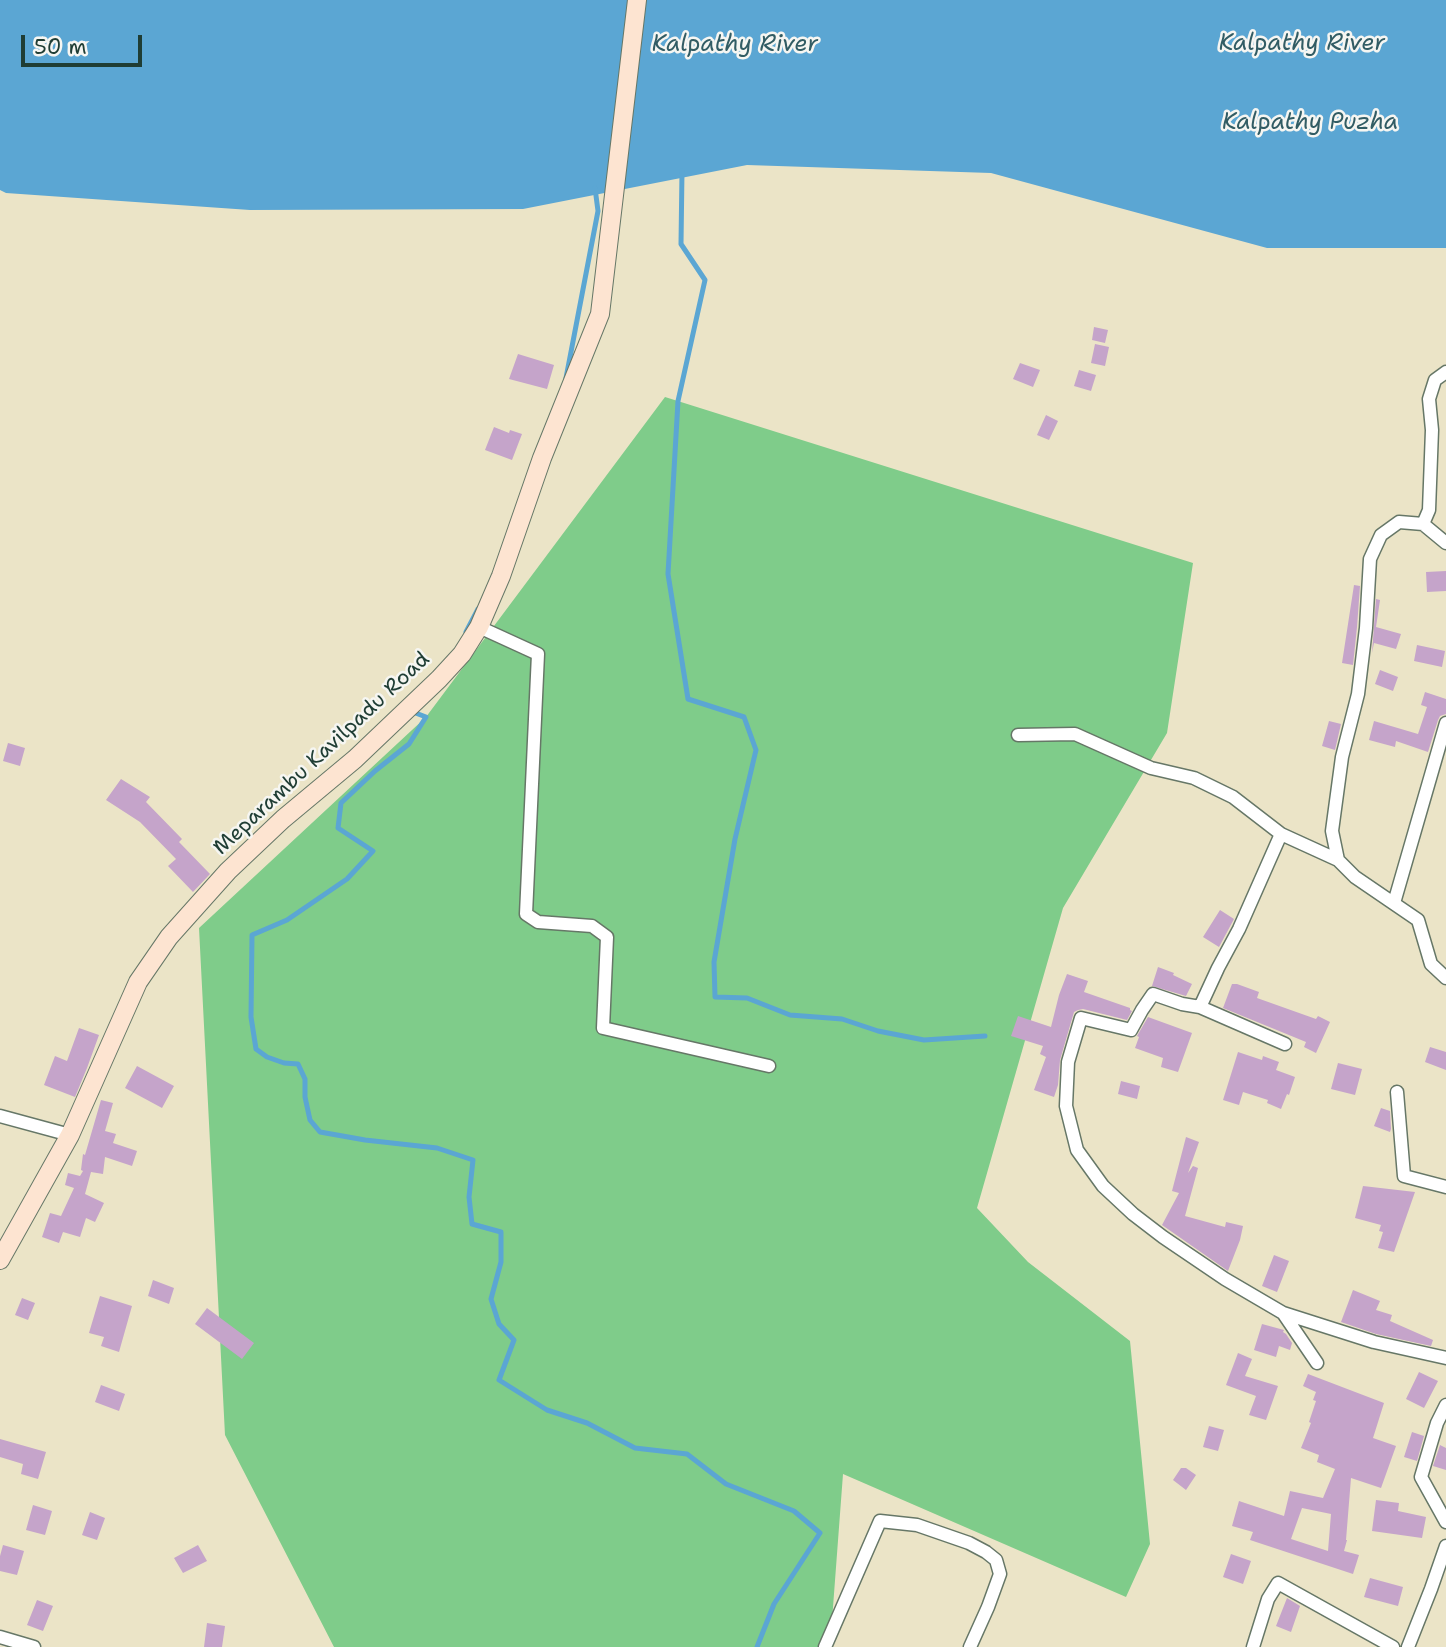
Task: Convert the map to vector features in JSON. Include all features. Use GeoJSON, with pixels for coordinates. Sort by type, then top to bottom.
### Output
{"type":"FeatureCollection","features":[{"type":"Feature","properties":{"kind":"main road","name":"Meparambu Kavilpadu Road"},"geometry":{"type":"LineString","coordinates":[[0,1259],[70,1135],[138,982],[169,937],[238,862],[355,759],[439,679],[462,654],[479,627],[501,576],[542,458],[600,314],[637,0]]}},
{"type":"Feature","properties":{"kind":"street"},"geometry":{"type":"LineString","coordinates":[[1423,524],[1429,510],[1432,430],[1429,399],[1435,380],[1446,372]]}},
{"type":"Feature","properties":{"kind":"street"},"geometry":{"type":"LineString","coordinates":[[1338,860],[1332,831],[1342,757],[1358,694],[1366,628],[1370,559],[1381,535],[1399,522],[1423,524],[1446,543]]}},
{"type":"Feature","properties":{"kind":"street"},"geometry":{"type":"LineString","coordinates":[[479,627],[538,654],[526,914],[538,922],[592,926],[607,937],[603,1028],[769,1066]]}},
{"type":"Feature","properties":{"kind":"street"},"geometry":{"type":"LineString","coordinates":[[1394,903],[1446,723]]}},
{"type":"Feature","properties":{"kind":"street"},"geometry":{"type":"LineString","coordinates":[[1018,735],[1075,734],[1151,768],[1194,778],[1233,797],[1281,834],[1338,860],[1355,877],[1418,919],[1431,964],[1446,978]]}},
{"type":"Feature","properties":{"kind":"street"},"geometry":{"type":"LineString","coordinates":[[1200,1007],[1239,929],[1281,834]]}},
{"type":"Feature","properties":{"kind":"street"},"geometry":{"type":"LineString","coordinates":[[1285,1044],[1200,1007],[1153,994],[1132,1030],[1081,1018],[1068,1062],[1066,1106],[1077,1150],[1103,1186],[1133,1214],[1225,1279],[1283,1313],[1374,1342],[1446,1358]]}},
{"type":"Feature","properties":{"kind":"street"},"geometry":{"type":"LineString","coordinates":[[1397,1092],[1404,1176],[1446,1187]]}},
{"type":"Feature","properties":{"kind":"street"},"geometry":{"type":"LineString","coordinates":[[0,1116],[70,1135]]}},
{"type":"Feature","properties":{"kind":"street"},"geometry":{"type":"LineString","coordinates":[[1283,1313],[1317,1363]]}},
{"type":"Feature","properties":{"kind":"street"},"geometry":{"type":"LineString","coordinates":[[1446,1405],[1437,1423],[1421,1477],[1446,1522]]}},
{"type":"Feature","properties":{"kind":"street"},"geometry":{"type":"LineString","coordinates":[[825,1647],[880,1521],[917,1525],[969,1543],[996,1560],[1000,1574],[971,1647]]}},
{"type":"Feature","properties":{"kind":"street"},"geometry":{"type":"LineString","coordinates":[[1408,1647],[1446,1546]]}},
{"type":"Feature","properties":{"kind":"street"},"geometry":{"type":"LineString","coordinates":[[1253,1647],[1268,1599],[1278,1583],[1393,1647]]}},
{"type":"Feature","properties":{"kind":"street"},"geometry":{"type":"LineString","coordinates":[[0,1637],[34,1647]]}},
{"type":"Feature","properties":{"kind":"green space"},"geometry":{"type":"Polygon","coordinates":[[[665,397],[1193,563],[1167,733],[1063,908],[977,1208],[1028,1262],[1130,1341],[1150,1544],[1126,1597],[843,1474],[830,1647],[334,1647],[225,1435],[199,928],[426,717],[665,397]]]}},
{"type":"Feature","properties":{"kind":"water","name":"Kalpathy Puzha"},"geometry":{"type":"Polygon","coordinates":[[[0,0],[1446,0],[1446,248],[1267,248],[991,173],[747,165],[523,209],[250,210],[6,193],[0,190],[0,0]]]}},
{"type":"Feature","properties":{"kind":"building"},"geometry":{"type":"Polygon","coordinates":[[[1094,327],[1108,330],[1105,343],[1092,340],[1094,327]]]}},
{"type":"Feature","properties":{"kind":"building"},"geometry":{"type":"Polygon","coordinates":[[[1095,344],[1109,347],[1105,366],[1091,363],[1095,344]]]}},
{"type":"Feature","properties":{"kind":"building"},"geometry":{"type":"Polygon","coordinates":[[[518,354],[554,365],[547,389],[509,379],[518,354]]]}},
{"type":"Feature","properties":{"kind":"building"},"geometry":{"type":"Polygon","coordinates":[[[1020,363],[1040,370],[1033,387],[1013,379],[1020,363]]]}},
{"type":"Feature","properties":{"kind":"building"},"geometry":{"type":"Polygon","coordinates":[[[1079,370],[1096,375],[1091,391],[1074,386],[1079,370]]]}},
{"type":"Feature","properties":{"kind":"building"},"geometry":{"type":"Polygon","coordinates":[[[1046,415],[1058,421],[1049,440],[1037,435],[1046,415]]]}},
{"type":"Feature","properties":{"kind":"building"},"geometry":{"type":"Polygon","coordinates":[[[494,427],[509,433],[510,430],[522,434],[512,460],[485,450],[494,427]]]}},
{"type":"Feature","properties":{"kind":"building"},"geometry":{"type":"Polygon","coordinates":[[[1446,571],[1446,591],[1427,592],[1426,572],[1446,571]]]}},
{"type":"Feature","properties":{"kind":"building"},"geometry":{"type":"Polygon","coordinates":[[[1354,585],[1360,586],[1353,665],[1342,663],[1354,585]]]}},
{"type":"Feature","properties":{"kind":"building"},"geometry":{"type":"Polygon","coordinates":[[[1376,599],[1380,600],[1376,627],[1401,634],[1396,649],[1374,643],[1372,653],[1376,599]]]}},
{"type":"Feature","properties":{"kind":"building"},"geometry":{"type":"Polygon","coordinates":[[[1417,645],[1445,651],[1442,667],[1414,661],[1417,645]]]}},
{"type":"Feature","properties":{"kind":"building"},"geometry":{"type":"Polygon","coordinates":[[[1380,670],[1398,677],[1393,691],[1375,684],[1380,670]]]}},
{"type":"Feature","properties":{"kind":"building"},"geometry":{"type":"Polygon","coordinates":[[[1425,692],[1446,699],[1446,714],[1438,720],[1428,752],[1396,741],[1395,747],[1369,740],[1374,721],[1418,734],[1427,707],[1421,705],[1425,692]]]}},
{"type":"Feature","properties":{"kind":"building"},"geometry":{"type":"Polygon","coordinates":[[[1329,721],[1341,724],[1335,750],[1322,746],[1329,721]]]}},
{"type":"Feature","properties":{"kind":"building"},"geometry":{"type":"Polygon","coordinates":[[[8,743],[25,748],[20,766],[3,761],[8,743]]]}},
{"type":"Feature","properties":{"kind":"building"},"geometry":{"type":"Polygon","coordinates":[[[121,779],[150,797],[146,802],[182,839],[179,842],[210,874],[193,892],[168,866],[176,859],[140,822],[106,800],[121,779]]]}},
{"type":"Feature","properties":{"kind":"building"},"geometry":{"type":"Polygon","coordinates":[[[1220,910],[1234,919],[1219,947],[1203,937],[1220,910]]]}},
{"type":"Feature","properties":{"kind":"building"},"geometry":{"type":"Polygon","coordinates":[[[1158,967],[1192,984],[1186,996],[1152,986],[1158,967]]]}},
{"type":"Feature","properties":{"kind":"building"},"geometry":{"type":"Polygon","coordinates":[[[1067,974],[1088,981],[1084,992],[1132,1011],[1127,1020],[1083,1009],[1074,1012],[1060,1060],[1054,1097],[1034,1090],[1046,1057],[1040,1054],[1043,1046],[1011,1036],[1018,1016],[1051,1027],[1067,974]]]}},
{"type":"Feature","properties":{"kind":"building"},"geometry":{"type":"Polygon","coordinates":[[[1232,984],[1259,992],[1257,998],[1330,1022],[1316,1053],[1304,1047],[1306,1042],[1223,1008],[1232,984]]]}},
{"type":"Feature","properties":{"kind":"building"},"geometry":{"type":"Polygon","coordinates":[[[1148,1017],[1192,1033],[1178,1072],[1161,1067],[1163,1058],[1135,1048],[1139,1037],[1137,1036],[1148,1017]]]}},
{"type":"Feature","properties":{"kind":"building"},"geometry":{"type":"Polygon","coordinates":[[[79,1028],[99,1035],[75,1097],[44,1085],[55,1056],[67,1061],[79,1028]]]}},
{"type":"Feature","properties":{"kind":"building"},"geometry":{"type":"Polygon","coordinates":[[[1430,1047],[1446,1052],[1446,1070],[1425,1062],[1430,1047]]]}},
{"type":"Feature","properties":{"kind":"building"},"geometry":{"type":"Polygon","coordinates":[[[1238,1052],[1279,1062],[1276,1070],[1295,1077],[1281,1109],[1267,1103],[1268,1100],[1243,1092],[1239,1105],[1223,1100],[1238,1052]]]}},
{"type":"Feature","properties":{"kind":"building"},"geometry":{"type":"Polygon","coordinates":[[[1338,1063],[1362,1069],[1355,1095],[1331,1089],[1338,1063]]]}},
{"type":"Feature","properties":{"kind":"building"},"geometry":{"type":"Polygon","coordinates":[[[137,1066],[174,1086],[162,1108],[125,1088],[137,1066]]]}},
{"type":"Feature","properties":{"kind":"building"},"geometry":{"type":"Polygon","coordinates":[[[1121,1081],[1140,1086],[1137,1099],[1118,1094],[1121,1081]]]}},
{"type":"Feature","properties":{"kind":"building"},"geometry":{"type":"Polygon","coordinates":[[[101,1100],[113,1103],[105,1131],[116,1134],[113,1143],[137,1151],[132,1166],[105,1157],[103,1174],[91,1172],[85,1194],[104,1203],[95,1222],[86,1218],[80,1237],[63,1232],[59,1243],[42,1237],[50,1213],[61,1216],[74,1188],[65,1185],[68,1173],[80,1176],[83,1171],[83,1154],[85,1155],[101,1100]]]}},
{"type":"Feature","properties":{"kind":"building"},"geometry":{"type":"Polygon","coordinates":[[[1381,1108],[1390,1111],[1390,1132],[1374,1126],[1381,1108]]]}},
{"type":"Feature","properties":{"kind":"building"},"geometry":{"type":"Polygon","coordinates":[[[1186,1137],[1199,1142],[1188,1173],[1193,1166],[1198,1168],[1185,1216],[1225,1227],[1226,1222],[1243,1226],[1228,1271],[1162,1225],[1179,1193],[1172,1191],[1186,1137]]]}},
{"type":"Feature","properties":{"kind":"building"},"geometry":{"type":"Polygon","coordinates":[[[1363,1186],[1415,1192],[1394,1252],[1378,1248],[1383,1232],[1379,1231],[1381,1225],[1355,1218],[1363,1186]]]}},
{"type":"Feature","properties":{"kind":"building"},"geometry":{"type":"Polygon","coordinates":[[[1274,1255],[1289,1261],[1277,1292],[1262,1286],[1274,1255]]]}},
{"type":"Feature","properties":{"kind":"building"},"geometry":{"type":"Polygon","coordinates":[[[153,1280],[174,1288],[169,1304],[148,1296],[153,1280]]]}},
{"type":"Feature","properties":{"kind":"building"},"geometry":{"type":"Polygon","coordinates":[[[1353,1290],[1380,1301],[1376,1310],[1392,1315],[1390,1321],[1433,1340],[1431,1346],[1376,1334],[1341,1322],[1353,1290]]]}},
{"type":"Feature","properties":{"kind":"building"},"geometry":{"type":"Polygon","coordinates":[[[100,1296],[132,1306],[119,1352],[101,1346],[104,1337],[89,1333],[100,1296]]]}},
{"type":"Feature","properties":{"kind":"building"},"geometry":{"type":"Polygon","coordinates":[[[22,1298],[35,1303],[28,1320],[15,1315],[22,1298]]]}},
{"type":"Feature","properties":{"kind":"building"},"geometry":{"type":"Polygon","coordinates":[[[207,1308],[254,1343],[242,1359],[195,1324],[207,1308]]]}},
{"type":"Feature","properties":{"kind":"building"},"geometry":{"type":"Polygon","coordinates":[[[1262,1324],[1284,1330],[1292,1343],[1290,1350],[1279,1346],[1276,1357],[1254,1350],[1262,1324]]]}},
{"type":"Feature","properties":{"kind":"building"},"geometry":{"type":"Polygon","coordinates":[[[1238,1353],[1252,1359],[1245,1376],[1278,1386],[1266,1420],[1249,1415],[1256,1396],[1226,1385],[1238,1353]]]}},
{"type":"Feature","properties":{"kind":"building"},"geometry":{"type":"Polygon","coordinates":[[[1419,1372],[1438,1381],[1424,1408],[1406,1399],[1419,1372]]]}},
{"type":"Feature","properties":{"kind":"building"},"geometry":{"type":"Polygon","coordinates":[[[1308,1374],[1384,1403],[1373,1438],[1396,1446],[1381,1488],[1351,1478],[1344,1551],[1359,1555],[1353,1574],[1250,1540],[1253,1532],[1232,1526],[1239,1501],[1284,1516],[1290,1491],[1323,1498],[1335,1469],[1317,1462],[1319,1455],[1301,1448],[1316,1401],[1313,1400],[1316,1392],[1303,1386],[1308,1374]],[[1302,1508],[1291,1539],[1328,1551],[1331,1514],[1302,1508]]]}},
{"type":"Feature","properties":{"kind":"building"},"geometry":{"type":"Polygon","coordinates":[[[101,1385],[125,1394],[119,1411],[95,1402],[101,1385]]]}},
{"type":"Feature","properties":{"kind":"building"},"geometry":{"type":"Polygon","coordinates":[[[1209,1426],[1224,1430],[1218,1451],[1203,1447],[1209,1426]]]}},
{"type":"Feature","properties":{"kind":"building"},"geometry":{"type":"Polygon","coordinates":[[[1412,1432],[1424,1436],[1417,1461],[1404,1457],[1412,1432]]]}},
{"type":"Feature","properties":{"kind":"building"},"geometry":{"type":"Polygon","coordinates":[[[0,1439],[46,1452],[38,1479],[21,1474],[23,1464],[0,1457],[0,1439]]]}},
{"type":"Feature","properties":{"kind":"building"},"geometry":{"type":"Polygon","coordinates":[[[1440,1445],[1446,1448],[1446,1470],[1433,1466],[1440,1445]]]}},
{"type":"Feature","properties":{"kind":"building"},"geometry":{"type":"Polygon","coordinates":[[[1181,1468],[1186,1468],[1196,1475],[1186,1490],[1173,1480],[1181,1468]]]}},
{"type":"Feature","properties":{"kind":"building"},"geometry":{"type":"Polygon","coordinates":[[[1376,1500],[1399,1503],[1398,1511],[1426,1517],[1422,1538],[1372,1531],[1376,1500]]]}},
{"type":"Feature","properties":{"kind":"building"},"geometry":{"type":"Polygon","coordinates":[[[33,1505],[52,1511],[45,1535],[26,1530],[33,1505]]]}},
{"type":"Feature","properties":{"kind":"building"},"geometry":{"type":"Polygon","coordinates":[[[90,1512],[105,1518],[97,1540],[82,1535],[90,1512]]]}},
{"type":"Feature","properties":{"kind":"building"},"geometry":{"type":"Polygon","coordinates":[[[3,1545],[24,1551],[17,1575],[0,1571],[3,1545]]]}},
{"type":"Feature","properties":{"kind":"building"},"geometry":{"type":"Polygon","coordinates":[[[198,1545],[207,1561],[183,1573],[174,1558],[198,1545]]]}},
{"type":"Feature","properties":{"kind":"building"},"geometry":{"type":"Polygon","coordinates":[[[1231,1554],[1251,1561],[1243,1584],[1223,1577],[1231,1554]]]}},
{"type":"Feature","properties":{"kind":"building"},"geometry":{"type":"Polygon","coordinates":[[[1370,1578],[1403,1587],[1398,1606],[1364,1597],[1370,1578]]]}},
{"type":"Feature","properties":{"kind":"building"},"geometry":{"type":"Polygon","coordinates":[[[1287,1598],[1300,1606],[1291,1632],[1276,1626],[1287,1598]]]}},
{"type":"Feature","properties":{"kind":"building"},"geometry":{"type":"Polygon","coordinates":[[[37,1600],[53,1606],[43,1631],[27,1625],[37,1600]]]}},
{"type":"Feature","properties":{"kind":"building"},"geometry":{"type":"Polygon","coordinates":[[[207,1623],[225,1626],[222,1647],[204,1647],[207,1623]]]}},
{"type":"Feature","properties":{"kind":"waterway"},"geometry":{"type":"LineString","coordinates":[[682,171],[681,244],[705,280],[678,401],[668,574],[688,699],[744,717],[756,750],[735,839],[714,962],[715,997],[747,998],[790,1015],[842,1019],[878,1031],[924,1040],[985,1036]]}},
{"type":"Feature","properties":{"kind":"waterway"},"geometry":{"type":"LineString","coordinates":[[566,378],[598,211],[595,188]]}},
{"type":"Feature","properties":{"kind":"waterway"},"geometry":{"type":"LineString","coordinates":[[466,632],[478,609]]}},
{"type":"Feature","properties":{"kind":"waterway"},"geometry":{"type":"LineString","coordinates":[[413,712],[426,717],[409,744],[341,803],[338,828],[373,851],[347,879],[287,920],[252,935],[251,1017],[256,1049],[267,1057],[284,1063],[298,1064],[305,1079],[305,1097],[310,1120],[320,1132],[437,1148],[473,1160],[469,1197],[472,1224],[501,1232],[501,1262],[491,1299],[499,1324],[514,1340],[499,1380],[547,1410],[587,1423],[635,1448],[687,1454],[726,1484],[794,1511],[820,1533],[774,1604],[757,1647]]}},
{"type":"Feature","properties":{"kind":"water label","name":"Kalpathy River"},"geometry":{"type":"Point","coordinates":[1302,44]}},
{"type":"Feature","properties":{"kind":"water label","name":"Kalpathy River"},"geometry":{"type":"Point","coordinates":[735,45]}}]}
